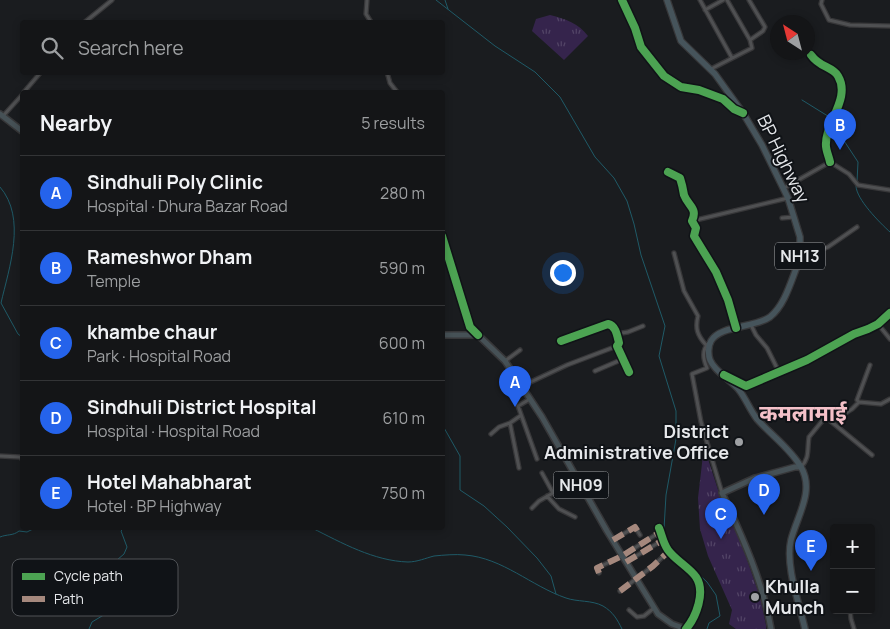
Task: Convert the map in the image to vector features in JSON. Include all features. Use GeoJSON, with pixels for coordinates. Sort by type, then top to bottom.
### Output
{"type":"FeatureCollection","features":[{"type":"Feature","properties":{"kind":"highway","name":"BP Highway"},"geometry":{"type":"LineString","coordinates":[[667,0],[681,41],[710,69],[743,113],[762,145],[788,198],[800,237],[800,257],[777,310],[764,320],[717,334],[708,343]]}},
{"type":"Feature","properties":{"kind":"highway"},"geometry":{"type":"LineString","coordinates":[[708,343],[710,359],[739,391],[756,418],[792,453],[805,477],[806,488],[789,550],[805,629]]}},
{"type":"Feature","properties":{"kind":"main road"},"geometry":{"type":"LineString","coordinates":[[2,115],[20,128]]}},
{"type":"Feature","properties":{"kind":"main road"},"geometry":{"type":"LineString","coordinates":[[445,336],[478,335]]}},
{"type":"Feature","properties":{"kind":"main road","name":"NH09"},"geometry":{"type":"LineString","coordinates":[[478,335],[505,361],[530,398],[658,614],[672,624],[686,629]]}},
{"type":"Feature","properties":{"kind":"main road"},"geometry":{"type":"LineString","coordinates":[[771,629],[768,610],[750,558],[722,493],[755,478],[801,467]]}},
{"type":"Feature","properties":{"kind":"street"},"geometry":{"type":"LineString","coordinates":[[87,20],[112,0]]}},
{"type":"Feature","properties":{"kind":"street"},"geometry":{"type":"LineString","coordinates":[[367,0],[366,14],[370,20]]}},
{"type":"Feature","properties":{"kind":"street"},"geometry":{"type":"LineString","coordinates":[[622,0],[635,28],[641,47],[664,76],[682,87],[699,90],[723,99],[734,109],[743,113]]}},
{"type":"Feature","properties":{"kind":"street"},"geometry":{"type":"LineString","coordinates":[[700,0],[732,58]]}},
{"type":"Feature","properties":{"kind":"street"},"geometry":{"type":"LineString","coordinates":[[705,10],[725,0],[750,40],[752,48],[710,69]]}},
{"type":"Feature","properties":{"kind":"street"},"geometry":{"type":"LineString","coordinates":[[749,0],[765,27],[763,31],[750,40]]}},
{"type":"Feature","properties":{"kind":"street"},"geometry":{"type":"LineString","coordinates":[[822,0],[821,4],[829,20],[850,25],[890,26]]}},
{"type":"Feature","properties":{"kind":"street"},"geometry":{"type":"LineString","coordinates":[[815,58],[821,65],[835,73],[841,84],[841,97],[825,143],[830,162],[849,174],[858,185],[890,190]]}},
{"type":"Feature","properties":{"kind":"street"},"geometry":{"type":"LineString","coordinates":[[26,90],[39,75]]}},
{"type":"Feature","properties":{"kind":"street"},"geometry":{"type":"LineString","coordinates":[[388,75],[390,83],[395,90]]}},
{"type":"Feature","properties":{"kind":"street"},"geometry":{"type":"LineString","coordinates":[[2,115],[20,97]]}},
{"type":"Feature","properties":{"kind":"street"},"geometry":{"type":"LineString","coordinates":[[783,188],[830,162]]}},
{"type":"Feature","properties":{"kind":"street"},"geometry":{"type":"LineString","coordinates":[[668,172],[680,178],[684,195],[693,208],[694,216],[692,221],[696,228],[694,236],[716,272],[728,300],[736,328]]}},
{"type":"Feature","properties":{"kind":"street"},"geometry":{"type":"LineString","coordinates":[[692,221],[788,198]]}},
{"type":"Feature","properties":{"kind":"street"},"geometry":{"type":"LineString","coordinates":[[782,218],[795,217]]}},
{"type":"Feature","properties":{"kind":"street"},"geometry":{"type":"LineString","coordinates":[[800,257],[828,247],[857,227]]}},
{"type":"Feature","properties":{"kind":"street"},"geometry":{"type":"LineString","coordinates":[[445,246],[470,327],[478,335]]}},
{"type":"Feature","properties":{"kind":"street"},"geometry":{"type":"LineString","coordinates":[[674,253],[684,291],[698,316],[696,327],[700,339],[708,343],[703,352],[707,368],[692,374],[701,422],[722,493]]}},
{"type":"Feature","properties":{"kind":"street"},"geometry":{"type":"LineString","coordinates":[[724,375],[746,386],[807,360],[854,334],[878,324],[890,313]]}},
{"type":"Feature","properties":{"kind":"street"},"geometry":{"type":"LineString","coordinates":[[560,341],[608,324],[613,327],[619,343],[618,346],[629,372]]}},
{"type":"Feature","properties":{"kind":"street"},"geometry":{"type":"LineString","coordinates":[[751,324],[779,372]]}},
{"type":"Feature","properties":{"kind":"street"},"geometry":{"type":"LineString","coordinates":[[878,324],[890,339]]}},
{"type":"Feature","properties":{"kind":"street"},"geometry":{"type":"LineString","coordinates":[[616,334],[643,326]]}},
{"type":"Feature","properties":{"kind":"street"},"geometry":{"type":"LineString","coordinates":[[522,386],[567,365],[618,346]]}},
{"type":"Feature","properties":{"kind":"street"},"geometry":{"type":"LineString","coordinates":[[505,361],[520,350]]}},
{"type":"Feature","properties":{"kind":"street"},"geometry":{"type":"LineString","coordinates":[[595,371],[623,359]]}},
{"type":"Feature","properties":{"kind":"street"},"geometry":{"type":"LineString","coordinates":[[859,402],[857,400],[858,393],[870,365]]}},
{"type":"Feature","properties":{"kind":"street"},"geometry":{"type":"LineString","coordinates":[[530,398],[518,406],[537,459]]}},
{"type":"Feature","properties":{"kind":"street"},"geometry":{"type":"LineString","coordinates":[[859,402],[881,404],[890,399]]}},
{"type":"Feature","properties":{"kind":"street"},"geometry":{"type":"LineString","coordinates":[[801,467],[806,461],[809,451],[808,437],[823,420],[841,416],[859,402]]}},
{"type":"Feature","properties":{"kind":"street"},"geometry":{"type":"LineString","coordinates":[[491,434],[520,416]]}},
{"type":"Feature","properties":{"kind":"street"},"geometry":{"type":"LineString","coordinates":[[828,420],[872,455]]}},
{"type":"Feature","properties":{"kind":"street"},"geometry":{"type":"LineString","coordinates":[[510,423],[519,468]]}},
{"type":"Feature","properties":{"kind":"street"},"geometry":{"type":"LineString","coordinates":[[0,456],[20,457]]}},
{"type":"Feature","properties":{"kind":"street"},"geometry":{"type":"LineString","coordinates":[[542,473],[553,493]]}},
{"type":"Feature","properties":{"kind":"street"},"geometry":{"type":"LineString","coordinates":[[532,508],[547,496],[578,480]]}},
{"type":"Feature","properties":{"kind":"street"},"geometry":{"type":"LineString","coordinates":[[547,496],[559,509],[575,517]]}},
{"type":"Feature","properties":{"kind":"street"},"geometry":{"type":"LineString","coordinates":[[613,540],[635,527],[640,535]]}},
{"type":"Feature","properties":{"kind":"street"},"geometry":{"type":"LineString","coordinates":[[599,574],[597,568],[622,556],[649,539],[659,530],[669,551],[696,577],[699,584],[700,595],[695,613],[686,629]]}},
{"type":"Feature","properties":{"kind":"street"},"geometry":{"type":"LineString","coordinates":[[649,539],[653,546]]}},
{"type":"Feature","properties":{"kind":"street"},"geometry":{"type":"LineString","coordinates":[[626,562],[663,540]]}},
{"type":"Feature","properties":{"kind":"street"},"geometry":{"type":"LineString","coordinates":[[620,591],[669,551]]}},
{"type":"Feature","properties":{"kind":"street"},"geometry":{"type":"LineString","coordinates":[[629,610],[637,617],[644,616],[654,608]]}},
{"type":"Feature","properties":{"kind":"street"},"geometry":{"type":"LineString","coordinates":[[850,614],[854,629]]}},
{"type":"Feature","properties":{"kind":"green space"},"geometry":{"type":"Polygon","coordinates":[[[550,15],[571,22],[588,36],[564,60],[532,31],[536,19],[550,15]]]}},
{"type":"Feature","properties":{"kind":"green space"},"geometry":{"type":"Polygon","coordinates":[[[703,455],[708,459],[721,499],[743,548],[760,597],[766,629],[736,629],[729,624],[732,610],[708,556],[700,529],[698,498],[703,455]]]}},
{"type":"Feature","properties":{"kind":"waterway"},"geometry":{"type":"LineString","coordinates":[[436,0],[495,46],[535,72],[560,97],[595,157],[614,178],[627,201],[641,255],[665,326],[659,356],[676,411],[676,439],[666,495],[664,529],[666,544],[707,582],[716,595],[720,616],[709,623],[707,629]]}},
{"type":"Feature","properties":{"kind":"waterway"},"geometry":{"type":"LineString","coordinates":[[445,0],[448,9]]}},
{"type":"Feature","properties":{"kind":"waterway"},"geometry":{"type":"LineString","coordinates":[[802,100],[831,118]]}},
{"type":"Feature","properties":{"kind":"waterway"},"geometry":{"type":"LineString","coordinates":[[833,121],[858,162],[857,182]]}},
{"type":"Feature","properties":{"kind":"waterway"},"geometry":{"type":"LineString","coordinates":[[856,186],[864,204],[890,232]]}},
{"type":"Feature","properties":{"kind":"waterway"},"geometry":{"type":"LineString","coordinates":[[0,187],[8,199],[13,213],[14,228],[14,244],[1,303],[20,336]]}},
{"type":"Feature","properties":{"kind":"waterway"},"geometry":{"type":"LineString","coordinates":[[445,430],[460,456],[460,490],[484,506],[537,558],[551,576],[556,594]]}},
{"type":"Feature","properties":{"kind":"waterway"},"geometry":{"type":"LineString","coordinates":[[0,537],[19,531],[27,532],[31,530]]}},
{"type":"Feature","properties":{"kind":"waterway"},"geometry":{"type":"LineString","coordinates":[[118,559],[124,554],[127,547],[122,530]]}},
{"type":"Feature","properties":{"kind":"waterway"},"geometry":{"type":"LineString","coordinates":[[316,530],[358,550],[395,561],[411,562],[434,556],[458,555],[479,557],[492,561],[553,593],[566,598],[603,606],[614,616],[622,629]]}},
{"type":"Feature","properties":{"kind":"waterway"},"geometry":{"type":"LineString","coordinates":[[89,629],[92,622],[102,616]]}},
{"type":"Feature","properties":{"kind":"marked path"},"geometry":{"type":"LineString","coordinates":[[613,540],[635,527],[640,535]]}},
{"type":"Feature","properties":{"kind":"marked path"},"geometry":{"type":"LineString","coordinates":[[599,573],[597,568],[622,556],[660,532]]}},
{"type":"Feature","properties":{"kind":"marked path"},"geometry":{"type":"LineString","coordinates":[[626,562],[663,540]]}},
{"type":"Feature","properties":{"kind":"marked path"},"geometry":{"type":"LineString","coordinates":[[620,591],[653,566],[669,551]]}},
{"type":"Feature","properties":{"kind":"cycle path"},"geometry":{"type":"LineString","coordinates":[[622,0],[635,28],[641,47],[664,76],[681,87],[699,90],[723,99],[734,109],[743,113]]}},
{"type":"Feature","properties":{"kind":"cycle path"},"geometry":{"type":"LineString","coordinates":[[815,60],[833,70],[841,84],[842,93],[840,101],[827,135],[826,148],[830,162]]}},
{"type":"Feature","properties":{"kind":"cycle path"},"geometry":{"type":"LineString","coordinates":[[668,172],[680,178],[684,195],[694,213],[692,221],[696,228],[694,236],[716,272],[728,300],[736,328]]}},
{"type":"Feature","properties":{"kind":"cycle path"},"geometry":{"type":"LineString","coordinates":[[445,246],[470,327],[478,335]]}},
{"type":"Feature","properties":{"kind":"cycle path"},"geometry":{"type":"LineString","coordinates":[[724,375],[746,386],[807,360],[854,334],[878,324],[890,313]]}},
{"type":"Feature","properties":{"kind":"cycle path"},"geometry":{"type":"LineString","coordinates":[[561,341],[608,324],[611,325],[616,331],[619,343],[617,346],[629,372]]}},
{"type":"Feature","properties":{"kind":"cycle path"},"geometry":{"type":"LineString","coordinates":[[659,528],[668,550],[693,573],[699,583],[700,597],[693,618],[686,629]]}},
{"type":"Feature","properties":{"kind":"place","name":"Rameshwor Dham"},"geometry":{"type":"Point","coordinates":[840,150]}},
{"type":"Feature","properties":{"kind":"place","name":"Sindhuli Poly Clinic"},"geometry":{"type":"Point","coordinates":[515,407]}},
{"type":"Feature","properties":{"kind":"place","name":"District Administrative Office"},"geometry":{"type":"Point","coordinates":[739,442]}},
{"type":"Feature","properties":{"kind":"place","name":"Sindhuli District Hospital"},"geometry":{"type":"Point","coordinates":[764,515]}},
{"type":"Feature","properties":{"kind":"place","name":"khambe chaur"},"geometry":{"type":"Point","coordinates":[721,539]}},
{"type":"Feature","properties":{"kind":"place","name":"Hotel Mahabharat"},"geometry":{"type":"Point","coordinates":[811,571]}},
{"type":"Feature","properties":{"kind":"place","name":"Khulla Munch"},"geometry":{"type":"Point","coordinates":[755,597]}},
{"type":"Feature","properties":{"kind":"district","name":"कमलामाई"},"geometry":{"type":"Point","coordinates":[803,413]}}]}
